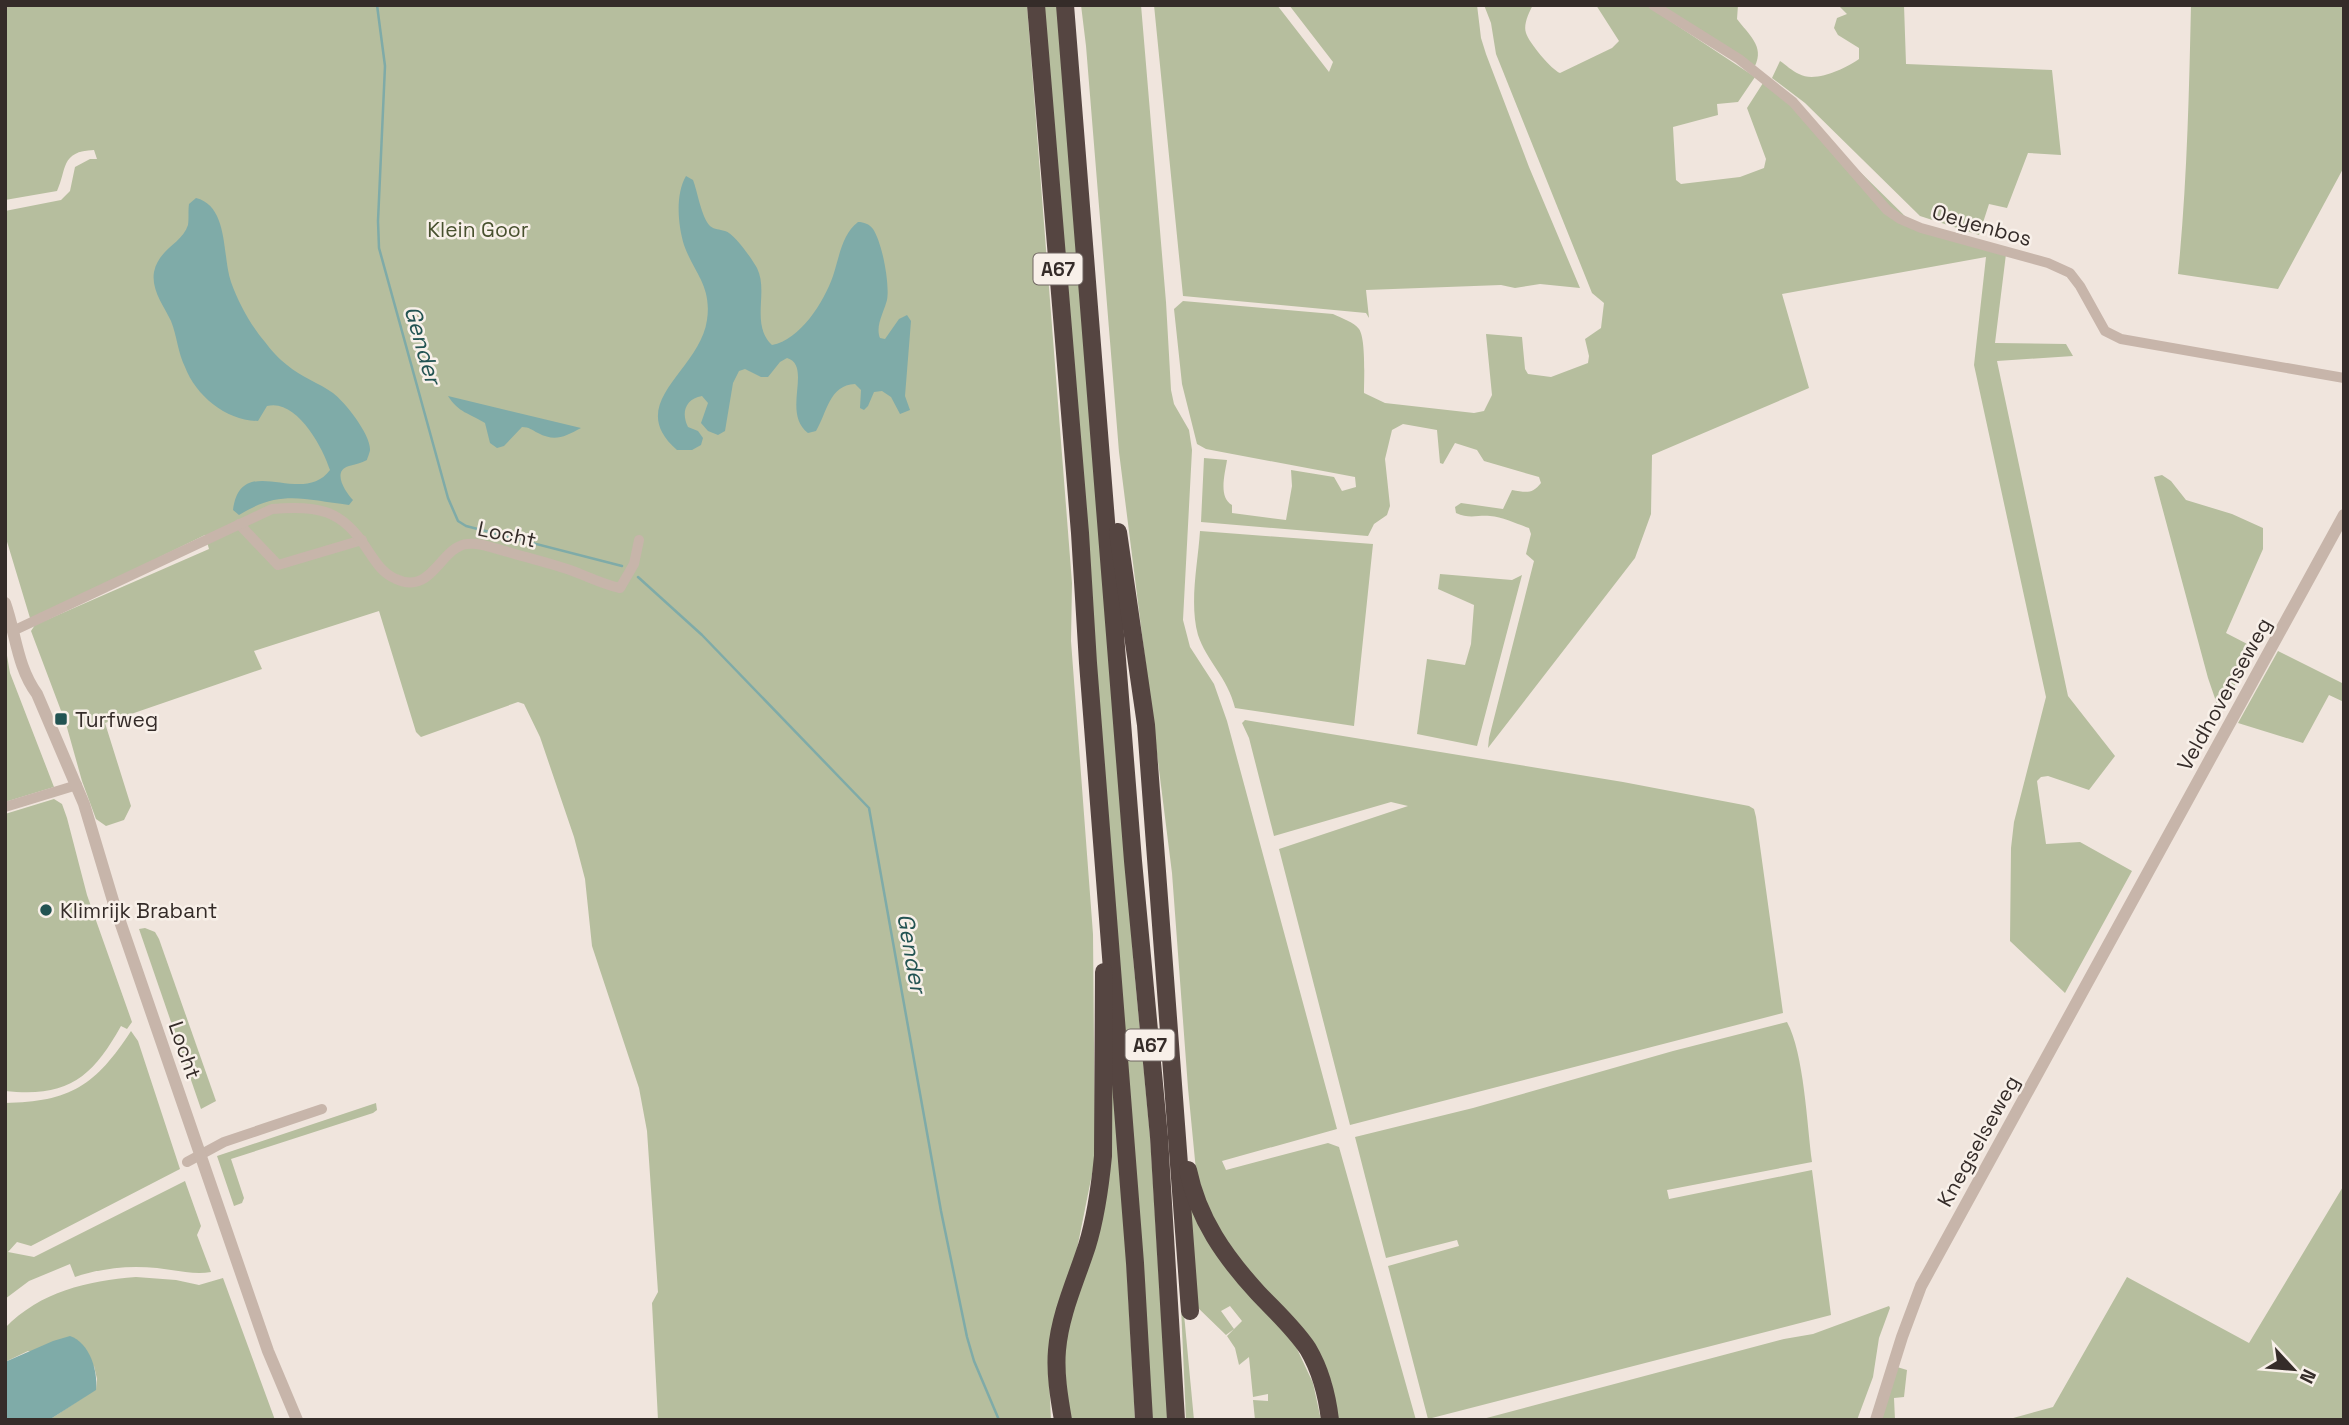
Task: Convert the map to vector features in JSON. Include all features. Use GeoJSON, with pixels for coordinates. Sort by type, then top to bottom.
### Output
{"type":"FeatureCollection","features":[{"type":"Feature","properties":{"kind":"highway","name":"A67"},"geometry":{"type":"LineString","coordinates":[[1036,5],[1079,519],[1135,1263],[1144,1420]]}},
{"type":"Feature","properties":{"kind":"highway","name":"A67"},"geometry":{"type":"LineString","coordinates":[[1065,5],[1133,861],[1158,1137],[1176,1420]]}},
{"type":"Feature","properties":{"kind":"highway","name":"A67"},"geometry":{"type":"LineString","coordinates":[[1103,464],[1119,533],[1146,725],[1190,1311]]}},
{"type":"Feature","properties":{"kind":"highway","name":"A67"},"geometry":{"type":"LineString","coordinates":[[1063,1420],[1056,1360],[1058,1339],[1087,1245],[1101,1183],[1102,995],[1108,909]]}},
{"type":"Feature","properties":{"kind":"highway","name":"A67"},"geometry":{"type":"LineString","coordinates":[[1174,1101],[1189,1176],[1204,1220],[1236,1268],[1307,1348],[1322,1380],[1331,1420]]}},
{"type":"Feature","properties":{"kind":"street","name":"Oeyenbos"},"geometry":{"type":"LineString","coordinates":[[1653,5],[1739,59],[1793,102],[1887,211],[1922,228],[2048,263],[2070,273],[2105,331],[2121,339],[2344,378]]}},
{"type":"Feature","properties":{"kind":"street","name":"Locht"},"geometry":{"type":"LineString","coordinates":[[297,1420],[268,1351],[200,1155],[114,904],[77,785],[37,694],[36,678],[24,644],[15,630],[272,509],[313,508],[338,516],[362,540],[380,569],[396,580],[411,583],[428,576],[455,548],[467,544],[484,545],[544,562],[620,588],[634,564],[639,540]]}},
{"type":"Feature","properties":{"kind":"street","name":"Veldhovenseweg"},"geometry":{"type":"LineString","coordinates":[[2137,891],[2344,515]]}},
{"type":"Feature","properties":{"kind":"street"},"geometry":{"type":"LineString","coordinates":[[239,524],[278,565],[362,540]]}},
{"type":"Feature","properties":{"kind":"street"},"geometry":{"type":"LineString","coordinates":[[5,603],[15,630]]}},
{"type":"Feature","properties":{"kind":"street"},"geometry":{"type":"LineString","coordinates":[[5,807],[77,785]]}},
{"type":"Feature","properties":{"kind":"street","name":"Knegselseweg"},"geometry":{"type":"LineString","coordinates":[[1876,1420],[1921,1286],[2137,891]]}},
{"type":"Feature","properties":{"kind":"street"},"geometry":{"type":"LineString","coordinates":[[187,1163],[224,1142],[322,1109]]}},
{"type":"Feature","properties":{"kind":"green space","name":"Klein Goor"},"geometry":{"type":"Polygon","coordinates":[[[5,5],[1027,5],[1072,583],[1071,641],[1093,934],[1095,1159],[1077,1249],[1048,1354],[1051,1420],[658,1420],[652,1303],[658,1292],[647,1131],[639,1088],[592,946],[585,879],[574,837],[540,737],[524,704],[518,702],[421,737],[416,732],[379,611],[254,651],[262,669],[105,723],[131,806],[124,820],[106,826],[96,819],[66,724],[31,631],[35,625],[209,549],[205,535],[35,618],[30,618],[5,535],[5,211],[61,200],[70,191],[75,167],[90,159],[97,159],[94,150],[75,154],[66,163],[57,191],[5,200],[5,5]]]}},
{"type":"Feature","properties":{"kind":"green space"},"geometry":{"type":"Polygon","coordinates":[[[1042,5],[1059,5],[1134,967],[1150,1136],[1168,1420],[1150,1420],[1042,5]]]}},
{"type":"Feature","properties":{"kind":"green space"},"geometry":{"type":"Polygon","coordinates":[[[1081,5],[1141,5],[1171,390],[1174,404],[1189,430],[1192,450],[1183,620],[1190,647],[1214,684],[1227,721],[1337,1129],[1222,1161],[1226,1170],[1328,1143],[1339,1147],[1416,1420],[1338,1420],[1331,1381],[1222,1241],[1197,1181],[1172,873],[1119,452],[1081,5]]]}},
{"type":"Feature","properties":{"kind":"green space"},"geometry":{"type":"Polygon","coordinates":[[[1154,5],[1277,5],[1329,72],[1333,62],[1289,5],[1477,5],[1486,54],[1529,167],[1580,288],[1540,284],[1515,288],[1501,285],[1366,290],[1369,318],[1366,313],[1183,296],[1154,5]]]}},
{"type":"Feature","properties":{"kind":"green space"},"geometry":{"type":"Polygon","coordinates":[[[1484,5],[1533,5],[1526,22],[1526,33],[1541,56],[1560,73],[1612,48],[1619,41],[1596,5],[1646,5],[1755,77],[1738,102],[1717,104],[1718,115],[1673,127],[1676,180],[1681,184],[1740,177],[1764,168],[1766,159],[1747,108],[1763,83],[1783,96],[1915,226],[2006,254],[1995,343],[2066,344],[2073,356],[1997,361],[2068,696],[2115,756],[2089,790],[2048,776],[2037,781],[2046,844],[2080,842],[2132,871],[2065,993],[2010,941],[2011,848],[2014,822],[2046,697],[1974,365],[1986,257],[1782,294],[1809,388],[1652,455],[1651,514],[1635,558],[1488,748],[1534,561],[1526,554],[1531,534],[1529,528],[1500,518],[1461,515],[1456,513],[1455,507],[1461,503],[1503,509],[1512,490],[1531,491],[1541,483],[1539,477],[1484,461],[1477,450],[1455,443],[1443,464],[1440,463],[1437,430],[1403,424],[1392,430],[1385,459],[1390,506],[1387,515],[1374,524],[1368,536],[1201,522],[1204,458],[1227,460],[1224,491],[1225,497],[1232,505],[1232,513],[1286,520],[1292,486],[1291,470],[1334,477],[1342,491],[1356,487],[1355,477],[1206,449],[1197,444],[1182,384],[1174,309],[1183,301],[1333,314],[1347,320],[1359,329],[1363,341],[1364,393],[1385,403],[1474,413],[1484,411],[1492,395],[1486,334],[1522,337],[1525,369],[1528,374],[1551,377],[1588,363],[1585,339],[1601,328],[1604,303],[1592,293],[1496,54],[1491,23],[1484,5]]]}},
{"type":"Feature","properties":{"kind":"green space"},"geometry":{"type":"Polygon","coordinates":[[[1661,5],[1738,5],[1737,19],[1757,46],[1758,59],[1755,66],[1661,5]]]}},
{"type":"Feature","properties":{"kind":"green space"},"geometry":{"type":"Polygon","coordinates":[[[1838,5],[1904,5],[1906,64],[2052,70],[2061,155],[2028,153],[2007,208],[1989,204],[1979,235],[1920,216],[1805,103],[1772,78],[1780,61],[1799,74],[1813,77],[1838,71],[1859,59],[1859,48],[1838,35],[1834,28],[1837,18],[1847,14],[1838,5]]]}},
{"type":"Feature","properties":{"kind":"green space"},"geometry":{"type":"Polygon","coordinates":[[[2191,5],[2344,5],[2344,167],[2278,289],[2178,274],[2186,174],[2191,5]]]}},
{"type":"Feature","properties":{"kind":"green space"},"geometry":{"type":"Polygon","coordinates":[[[2162,475],[2171,481],[2186,500],[2232,514],[2263,528],[2263,549],[2226,633],[2255,648],[2220,713],[2208,678],[2154,477],[2162,475]]]}},
{"type":"Feature","properties":{"kind":"green space"},"geometry":{"type":"Polygon","coordinates":[[[1200,531],[1373,544],[1354,726],[1235,708],[1227,687],[1202,644],[1195,623],[1194,596],[1200,531]]]}},
{"type":"Feature","properties":{"kind":"green space"},"geometry":{"type":"Polygon","coordinates":[[[1440,574],[1512,580],[1522,575],[1477,746],[1417,734],[1427,659],[1465,665],[1471,644],[1474,605],[1438,589],[1440,574]]]}},
{"type":"Feature","properties":{"kind":"green space"},"geometry":{"type":"Polygon","coordinates":[[[5,644],[10,673],[54,787],[5,802],[5,644]]]}},
{"type":"Feature","properties":{"kind":"green space"},"geometry":{"type":"Polygon","coordinates":[[[2278,651],[2344,684],[2344,702],[2329,695],[2303,743],[2238,723],[2278,651]]]}},
{"type":"Feature","properties":{"kind":"green space"},"geometry":{"type":"Polygon","coordinates":[[[1245,720],[1623,782],[1749,806],[1754,809],[1756,817],[1783,1013],[1350,1125],[1279,849],[1408,806],[1391,802],[1274,836],[1249,738],[1242,723],[1245,720]]]}},
{"type":"Feature","properties":{"kind":"green space"},"geometry":{"type":"Polygon","coordinates":[[[54,799],[62,804],[67,818],[87,895],[132,1022],[127,1029],[121,1026],[99,1059],[75,1081],[45,1091],[5,1091],[5,814],[54,799]]]}},
{"type":"Feature","properties":{"kind":"green space"},"geometry":{"type":"Polygon","coordinates":[[[139,929],[155,932],[159,939],[216,1101],[201,1109],[139,929]]]}},
{"type":"Feature","properties":{"kind":"green space"},"geometry":{"type":"Polygon","coordinates":[[[1787,1022],[1793,1035],[1801,1070],[1812,1162],[1667,1190],[1669,1199],[1812,1170],[1831,1315],[1428,1419],[1388,1266],[1459,1246],[1457,1240],[1386,1258],[1355,1137],[1473,1108],[1673,1051],[1787,1022]]]}},
{"type":"Feature","properties":{"kind":"green space"},"geometry":{"type":"Polygon","coordinates":[[[131,1031],[138,1041],[180,1169],[31,1246],[17,1242],[8,1252],[34,1257],[185,1181],[201,1226],[197,1235],[211,1272],[191,1273],[126,1267],[75,1277],[70,1264],[29,1281],[5,1299],[5,1103],[47,1099],[79,1087],[106,1065],[131,1031]]]}},
{"type":"Feature","properties":{"kind":"green space"},"geometry":{"type":"Polygon","coordinates":[[[1109,1037],[1124,1216],[1135,1420],[1066,1420],[1061,1356],[1090,1245],[1109,1037]]]}},
{"type":"Feature","properties":{"kind":"green space"},"geometry":{"type":"Polygon","coordinates":[[[376,1103],[377,1110],[373,1113],[231,1159],[244,1198],[242,1203],[234,1206],[217,1156],[376,1103]]]}},
{"type":"Feature","properties":{"kind":"green space"},"geometry":{"type":"Polygon","coordinates":[[[1188,1185],[1291,1336],[1313,1383],[1321,1420],[1255,1420],[1253,1400],[1268,1401],[1268,1394],[1253,1397],[1249,1357],[1239,1365],[1235,1348],[1227,1336],[1234,1329],[1226,1335],[1195,1305],[1188,1185]],[[1230,1306],[1221,1311],[1234,1329],[1242,1321],[1230,1306]]]}},
{"type":"Feature","properties":{"kind":"green space"},"geometry":{"type":"Polygon","coordinates":[[[2344,1185],[2344,1420],[2006,1420],[2053,1407],[2127,1277],[2249,1343],[2344,1185]]]}},
{"type":"Feature","properties":{"kind":"green space"},"geometry":{"type":"Polygon","coordinates":[[[1179,1261],[1194,1420],[1186,1420],[1179,1261]]]}},
{"type":"Feature","properties":{"kind":"green space"},"geometry":{"type":"Polygon","coordinates":[[[136,1277],[199,1285],[223,1278],[275,1420],[49,1420],[96,1389],[94,1366],[28,1351],[5,1362],[5,1328],[34,1305],[66,1290],[100,1281],[136,1277]]]}},
{"type":"Feature","properties":{"kind":"green space"},"geometry":{"type":"Polygon","coordinates":[[[1889,1306],[1879,1338],[1873,1377],[1857,1420],[1479,1420],[1784,1339],[1813,1334],[1889,1306]]]}},
{"type":"Feature","properties":{"kind":"green space"},"geometry":{"type":"Polygon","coordinates":[[[1897,1367],[1907,1370],[1904,1397],[1894,1398],[1895,1420],[1880,1420],[1897,1367]]]}},
{"type":"Feature","properties":{"kind":"water"},"geometry":{"type":"Polygon","coordinates":[[[686,176],[693,180],[710,226],[733,236],[757,268],[761,287],[762,327],[772,345],[792,336],[817,308],[829,286],[848,233],[853,227],[858,222],[871,227],[882,253],[887,284],[887,300],[880,319],[880,338],[885,339],[899,319],[907,315],[911,321],[905,396],[910,410],[900,414],[891,397],[882,391],[874,392],[864,410],[860,408],[861,390],[855,384],[846,386],[839,389],[830,401],[816,431],[808,433],[800,424],[797,414],[797,370],[794,363],[787,358],[780,362],[768,377],[761,377],[745,369],[739,371],[733,383],[725,431],[718,435],[708,431],[701,423],[708,403],[702,396],[688,403],[685,412],[688,427],[698,431],[703,438],[701,445],[692,450],[677,450],[662,433],[658,417],[661,402],[701,338],[708,308],[705,289],[684,245],[680,228],[680,192],[686,176]]]}},
{"type":"Feature","properties":{"kind":"water"},"geometry":{"type":"Polygon","coordinates":[[[196,198],[207,203],[219,221],[231,282],[254,328],[284,363],[338,397],[366,436],[370,450],[367,460],[341,472],[342,482],[353,500],[349,505],[293,498],[268,502],[239,515],[233,510],[238,493],[248,484],[260,481],[304,484],[318,480],[330,470],[307,426],[288,409],[267,406],[258,421],[235,417],[214,405],[190,378],[171,321],[156,291],[154,272],[161,257],[185,231],[189,204],[196,198]]]}},
{"type":"Feature","properties":{"kind":"water"},"geometry":{"type":"Polygon","coordinates":[[[448,396],[581,428],[555,438],[522,427],[504,446],[497,448],[490,443],[485,423],[460,409],[448,396]]]}},
{"type":"Feature","properties":{"kind":"water"},"geometry":{"type":"Polygon","coordinates":[[[70,1336],[88,1351],[96,1375],[96,1390],[49,1420],[5,1420],[5,1362],[70,1336]]]}},
{"type":"Feature","properties":{"kind":"waterway","name":"Gender"},"geometry":{"type":"LineString","coordinates":[[377,5],[385,66],[379,248],[448,498],[458,521],[466,526],[622,566]]}},
{"type":"Feature","properties":{"kind":"waterway","name":"Gender"},"geometry":{"type":"LineString","coordinates":[[638,577],[702,635],[869,808],[941,1211],[967,1337],[974,1361],[999,1420]]}},
{"type":"Feature","properties":{"kind":"place","name":"Turfweg"},"geometry":{"type":"Point","coordinates":[61,719]}},
{"type":"Feature","properties":{"kind":"place","name":"Klimrijk Brabant"},"geometry":{"type":"Point","coordinates":[46,910]}}]}
